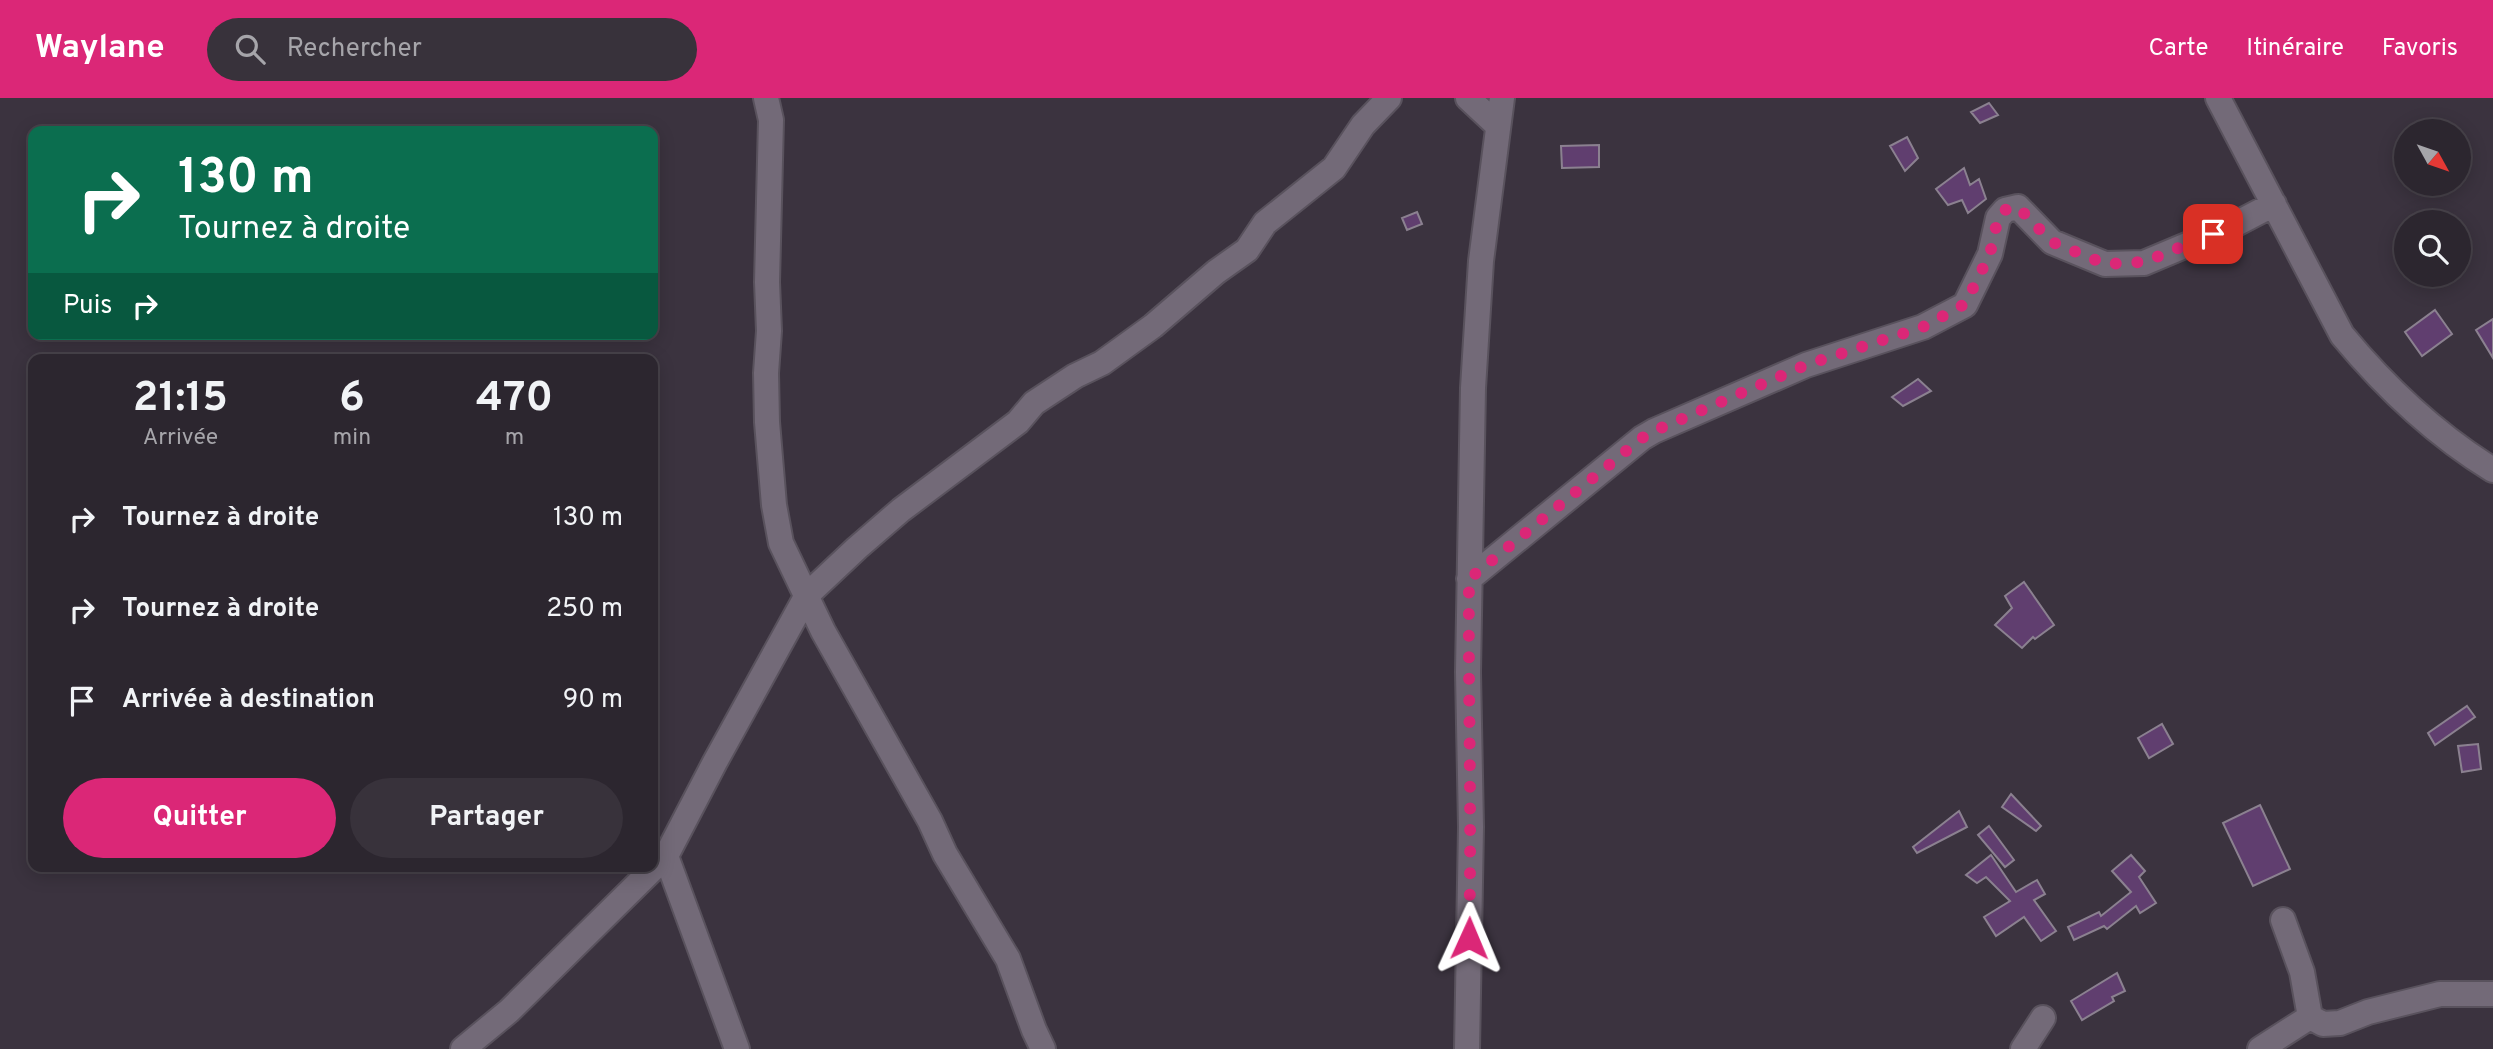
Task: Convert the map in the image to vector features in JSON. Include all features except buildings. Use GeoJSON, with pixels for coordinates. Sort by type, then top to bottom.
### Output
{"type":"FeatureCollection","features":[{"type":"Feature","properties":{"kind":"street"},"geometry":{"type":"LineString","coordinates":[[766,98],[771,120],[767,422],[774,505],[781,543],[823,631],[930,821],[945,854],[1008,959],[1043,1049]]}},
{"type":"Feature","properties":{"kind":"street"},"geometry":{"type":"LineString","coordinates":[[658,864],[666,856],[807,595],[892,517],[1018,422],[1034,403],[1075,376],[1102,363],[1153,326],[1216,272],[1247,250],[1265,223],[1334,168],[1363,125],[1389,98]]}},
{"type":"Feature","properties":{"kind":"street"},"geometry":{"type":"LineString","coordinates":[[1468,98],[1498,126]]}},
{"type":"Feature","properties":{"kind":"street"},"geometry":{"type":"LineString","coordinates":[[1467,1049],[1471,827],[1468,672],[1473,388],[1481,261],[1502,98]]}},
{"type":"Feature","properties":{"kind":"street"},"geometry":{"type":"LineString","coordinates":[[2218,98],[2342,335],[2404,401],[2476,460],[2493,470]]}},
{"type":"Feature","properties":{"kind":"street"},"geometry":{"type":"LineString","coordinates":[[1469,579],[1654,431],[1806,365],[1923,327],[1965,304],[1990,254],[1998,218],[2005,210],[2018,207],[2052,242],[2105,264],[2144,262],[2232,226],[2274,204]]}},
{"type":"Feature","properties":{"kind":"street"},"geometry":{"type":"LineString","coordinates":[[666,856],[737,1049]]}},
{"type":"Feature","properties":{"kind":"street"},"geometry":{"type":"LineString","coordinates":[[463,1049],[509,1011],[650,872]]}},
{"type":"Feature","properties":{"kind":"street"},"geometry":{"type":"LineString","coordinates":[[2283,920],[2302,972],[2311,1017],[2323,1024],[2340,1023],[2368,1012],[2440,994],[2493,994]]}},
{"type":"Feature","properties":{"kind":"street"},"geometry":{"type":"LineString","coordinates":[[2260,1049],[2311,1017]]}},
{"type":"Feature","properties":{"kind":"street"},"geometry":{"type":"LineString","coordinates":[[2023,1049],[2043,1018]]}},
{"type":"Feature","properties":{"kind":"route"},"geometry":{"type":"LineString","coordinates":[[1469,938],[1469,579],[1654,431],[1806,365],[1923,327],[1965,304],[1990,254],[1998,218],[2005,210],[2018,207],[2052,242],[2105,264],[2144,262],[2213,234]]}}]}
